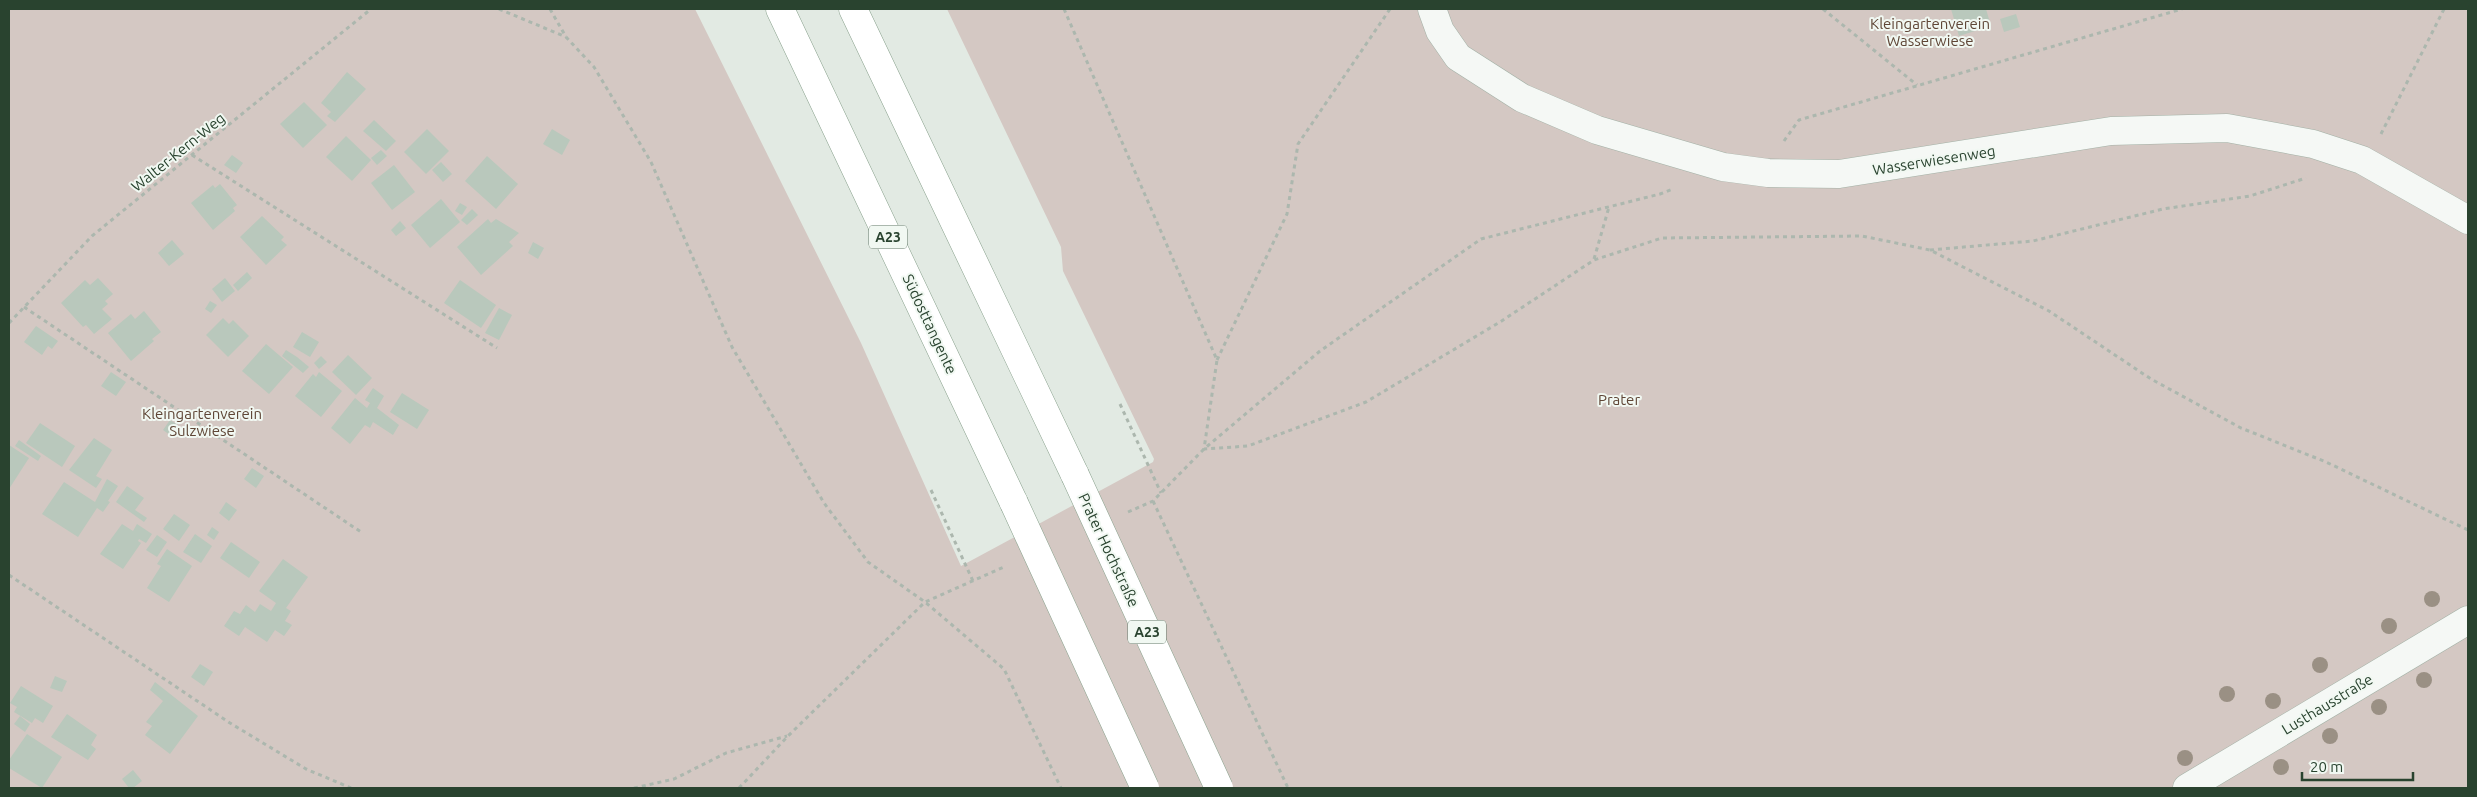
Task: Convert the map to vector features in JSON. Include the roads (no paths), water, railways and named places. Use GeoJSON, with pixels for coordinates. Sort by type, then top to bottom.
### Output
{"type":"FeatureCollection","features":[{"type":"Feature","properties":{"kind":"highway","name":"Südosttangente"},"geometry":{"type":"LineString","coordinates":[[780,9],[1014,503],[1146,788]]}},
{"type":"Feature","properties":{"kind":"highway","name":"Prater Hochstraße"},"geometry":{"type":"LineString","coordinates":[[853,9],[1075,476],[1219,788]]}},
{"type":"Feature","properties":{"kind":"street","name":"Wasserwiesenweg"},"geometry":{"type":"LineString","coordinates":[[1432,9],[1440,31],[1458,57],[1522,98],[1597,130],[1722,167],[1768,173],[1839,174],[2111,132],[2227,128],[2313,144],[2362,160],[2468,220]]}},
{"type":"Feature","properties":{"kind":"street","name":"Lusthausstraße"},"geometry":{"type":"LineString","coordinates":[[2187,788],[2468,620]]}},
{"type":"Feature","properties":{"kind":"park label","name":"Kleingartenverein Wasserwiese"},"geometry":{"type":"Point","coordinates":[1930,32]}},
{"type":"Feature","properties":{"kind":"park label","name":"Prater"},"geometry":{"type":"Point","coordinates":[1619,399]}},
{"type":"Feature","properties":{"kind":"park label","name":"Kleingartenverein Sulzwiese"},"geometry":{"type":"Point","coordinates":[202,422]}}]}
